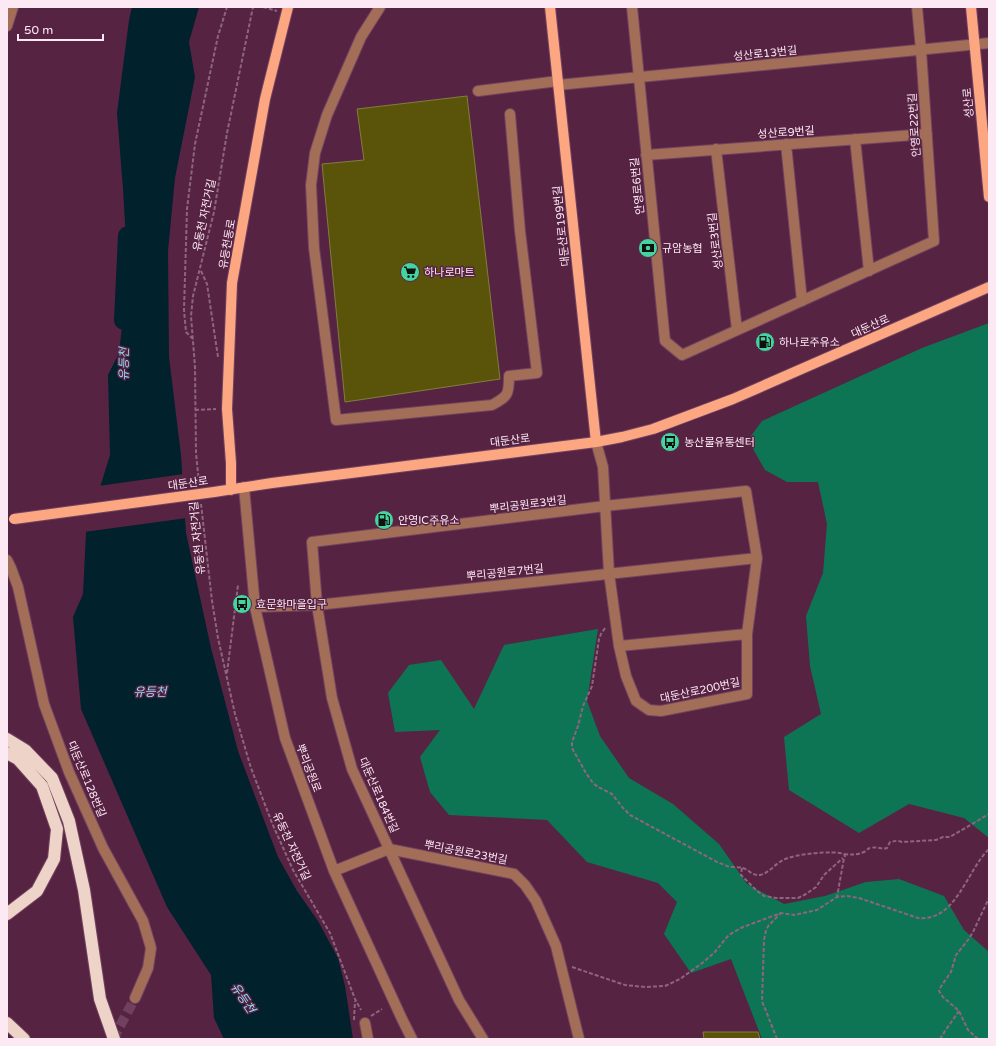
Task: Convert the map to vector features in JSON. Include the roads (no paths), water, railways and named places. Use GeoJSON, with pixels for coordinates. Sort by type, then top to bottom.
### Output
{"type":"FeatureCollection","features":[{"type":"Feature","properties":{"kind":"highway"},"geometry":{"type":"LineString","coordinates":[[7,739],[25,750],[52,778],[69,821],[84,890],[100,999],[114,1039]]}},
{"type":"Feature","properties":{"kind":"highway"},"geometry":{"type":"LineString","coordinates":[[7,753],[18,759],[42,786],[57,829],[54,859],[37,891],[7,914]]}},
{"type":"Feature","properties":{"kind":"highway"},"geometry":{"type":"LineString","coordinates":[[7,1024],[24,1039]]}},
{"type":"Feature","properties":{"kind":"main road","name":"대둔산로199번길"},"geometry":{"type":"LineString","coordinates":[[550,7],[596,442]]}},
{"type":"Feature","properties":{"kind":"main road","name":"성산로"},"geometry":{"type":"LineString","coordinates":[[971,7],[989,197]]}},
{"type":"Feature","properties":{"kind":"main road","name":"유등천동로"},"geometry":{"type":"LineString","coordinates":[[231,490],[231,463],[227,409],[232,283],[265,99],[288,10]]}},
{"type":"Feature","properties":{"kind":"main road","name":"대둔산로"},"geometry":{"type":"LineString","coordinates":[[10,519],[231,490],[272,483],[596,442],[622,437],[654,429],[726,402],[989,287]]}},
{"type":"Feature","properties":{"kind":"street"},"geometry":{"type":"LineString","coordinates":[[7,26],[12,7]]}},
{"type":"Feature","properties":{"kind":"street"},"geometry":{"type":"LineString","coordinates":[[380,7],[361,38],[327,115],[315,153],[310,185],[314,248],[336,420],[492,405],[503,399],[509,392],[509,376],[537,373],[520,231],[510,114]]}},
{"type":"Feature","properties":{"kind":"street","name":"안영로6번길"},"geometry":{"type":"LineString","coordinates":[[632,7],[664,341],[682,355],[737,330]]}},
{"type":"Feature","properties":{"kind":"street","name":"안영로22번길"},"geometry":{"type":"LineString","coordinates":[[869,271],[934,241],[917,7]]}},
{"type":"Feature","properties":{"kind":"street","name":"성산로13번길"},"geometry":{"type":"LineString","coordinates":[[478,90],[639,77],[989,43]]}},
{"type":"Feature","properties":{"kind":"street","name":"성산로9번길"},"geometry":{"type":"LineString","coordinates":[[646,155],[927,134]]}},
{"type":"Feature","properties":{"kind":"street"},"geometry":{"type":"LineString","coordinates":[[737,330],[869,271],[855,139]]}},
{"type":"Feature","properties":{"kind":"street"},"geometry":{"type":"LineString","coordinates":[[786,144],[802,301]]}},
{"type":"Feature","properties":{"kind":"street","name":"성산로3번길"},"geometry":{"type":"LineString","coordinates":[[716,149],[737,330]]}},
{"type":"Feature","properties":{"kind":"street","name":"대둔산로200번길"},"geometry":{"type":"LineString","coordinates":[[596,442],[603,467],[609,573],[620,646],[626,676],[636,701],[649,710],[661,711],[747,694],[747,634],[758,558],[746,491]]}},
{"type":"Feature","properties":{"kind":"street","name":"뿌리공원로"},"geometry":{"type":"LineString","coordinates":[[244,488],[255,607],[285,738],[334,870],[412,1039]]}},
{"type":"Feature","properties":{"kind":"street","name":"뿌리공원로3번길"},"geometry":{"type":"LineString","coordinates":[[312,542],[605,506],[746,491]]}},
{"type":"Feature","properties":{"kind":"street","name":"대둔산로184번길"},"geometry":{"type":"LineString","coordinates":[[312,542],[316,605],[332,698],[352,769],[390,848],[459,1000],[483,1039]]}},
{"type":"Feature","properties":{"kind":"street","name":"뿌리공원로7번길"},"geometry":{"type":"LineString","coordinates":[[255,607],[316,605],[758,558]]}},
{"type":"Feature","properties":{"kind":"street","name":"대둔산로128번길"},"geometry":{"type":"LineString","coordinates":[[7,560],[18,587],[44,704],[64,759],[103,848],[143,921],[151,948],[148,968],[135,998]]}},
{"type":"Feature","properties":{"kind":"street"},"geometry":{"type":"LineString","coordinates":[[620,646],[747,634]]}},
{"type":"Feature","properties":{"kind":"street"},"geometry":{"type":"LineString","coordinates":[[334,870],[390,848]]}},
{"type":"Feature","properties":{"kind":"street","name":"뿌리공원로23번길"},"geometry":{"type":"LineString","coordinates":[[390,848],[514,874],[525,885],[536,901],[556,946],[580,1039]]}},
{"type":"Feature","properties":{"kind":"street"},"geometry":{"type":"LineString","coordinates":[[368,1019],[368,1039]]}},
{"type":"Feature","properties":{"kind":"water","name":"유등천"},"geometry":{"type":"Polygon","coordinates":[[[132,7],[199,7],[189,42],[195,77],[175,178],[168,251],[169,357],[181,455],[186,533],[211,648],[238,751],[278,857],[297,891],[318,921],[338,958],[345,986],[353,1039],[224,1039],[214,1018],[211,975],[167,907],[81,709],[73,617],[83,594],[86,533],[110,455],[108,375],[119,353],[128,274],[117,113],[132,7]]]}},
{"type":"Feature","properties":{"kind":"waterway","name":"유등천"},"geometry":{"type":"LineString","coordinates":[[124,320],[128,236]]}},
{"type":"Feature","properties":{"kind":"tunnel"},"geometry":{"type":"LineString","coordinates":[[113,1039],[135,998]]}},
{"type":"Feature","properties":{"kind":"place","name":"규암농협"},"geometry":{"type":"Point","coordinates":[648,248]}},
{"type":"Feature","properties":{"kind":"place","name":"하나로마트"},"geometry":{"type":"Point","coordinates":[410,272]}},
{"type":"Feature","properties":{"kind":"place","name":"하나로주유소"},"geometry":{"type":"Point","coordinates":[765,342]}},
{"type":"Feature","properties":{"kind":"place","name":"농산물유통센터"},"geometry":{"type":"Point","coordinates":[670,442]}},
{"type":"Feature","properties":{"kind":"place","name":"안영IC주유소"},"geometry":{"type":"Point","coordinates":[384,520]}},
{"type":"Feature","properties":{"kind":"place","name":"효문화마을입구"},"geometry":{"type":"Point","coordinates":[242,604]}}]}
